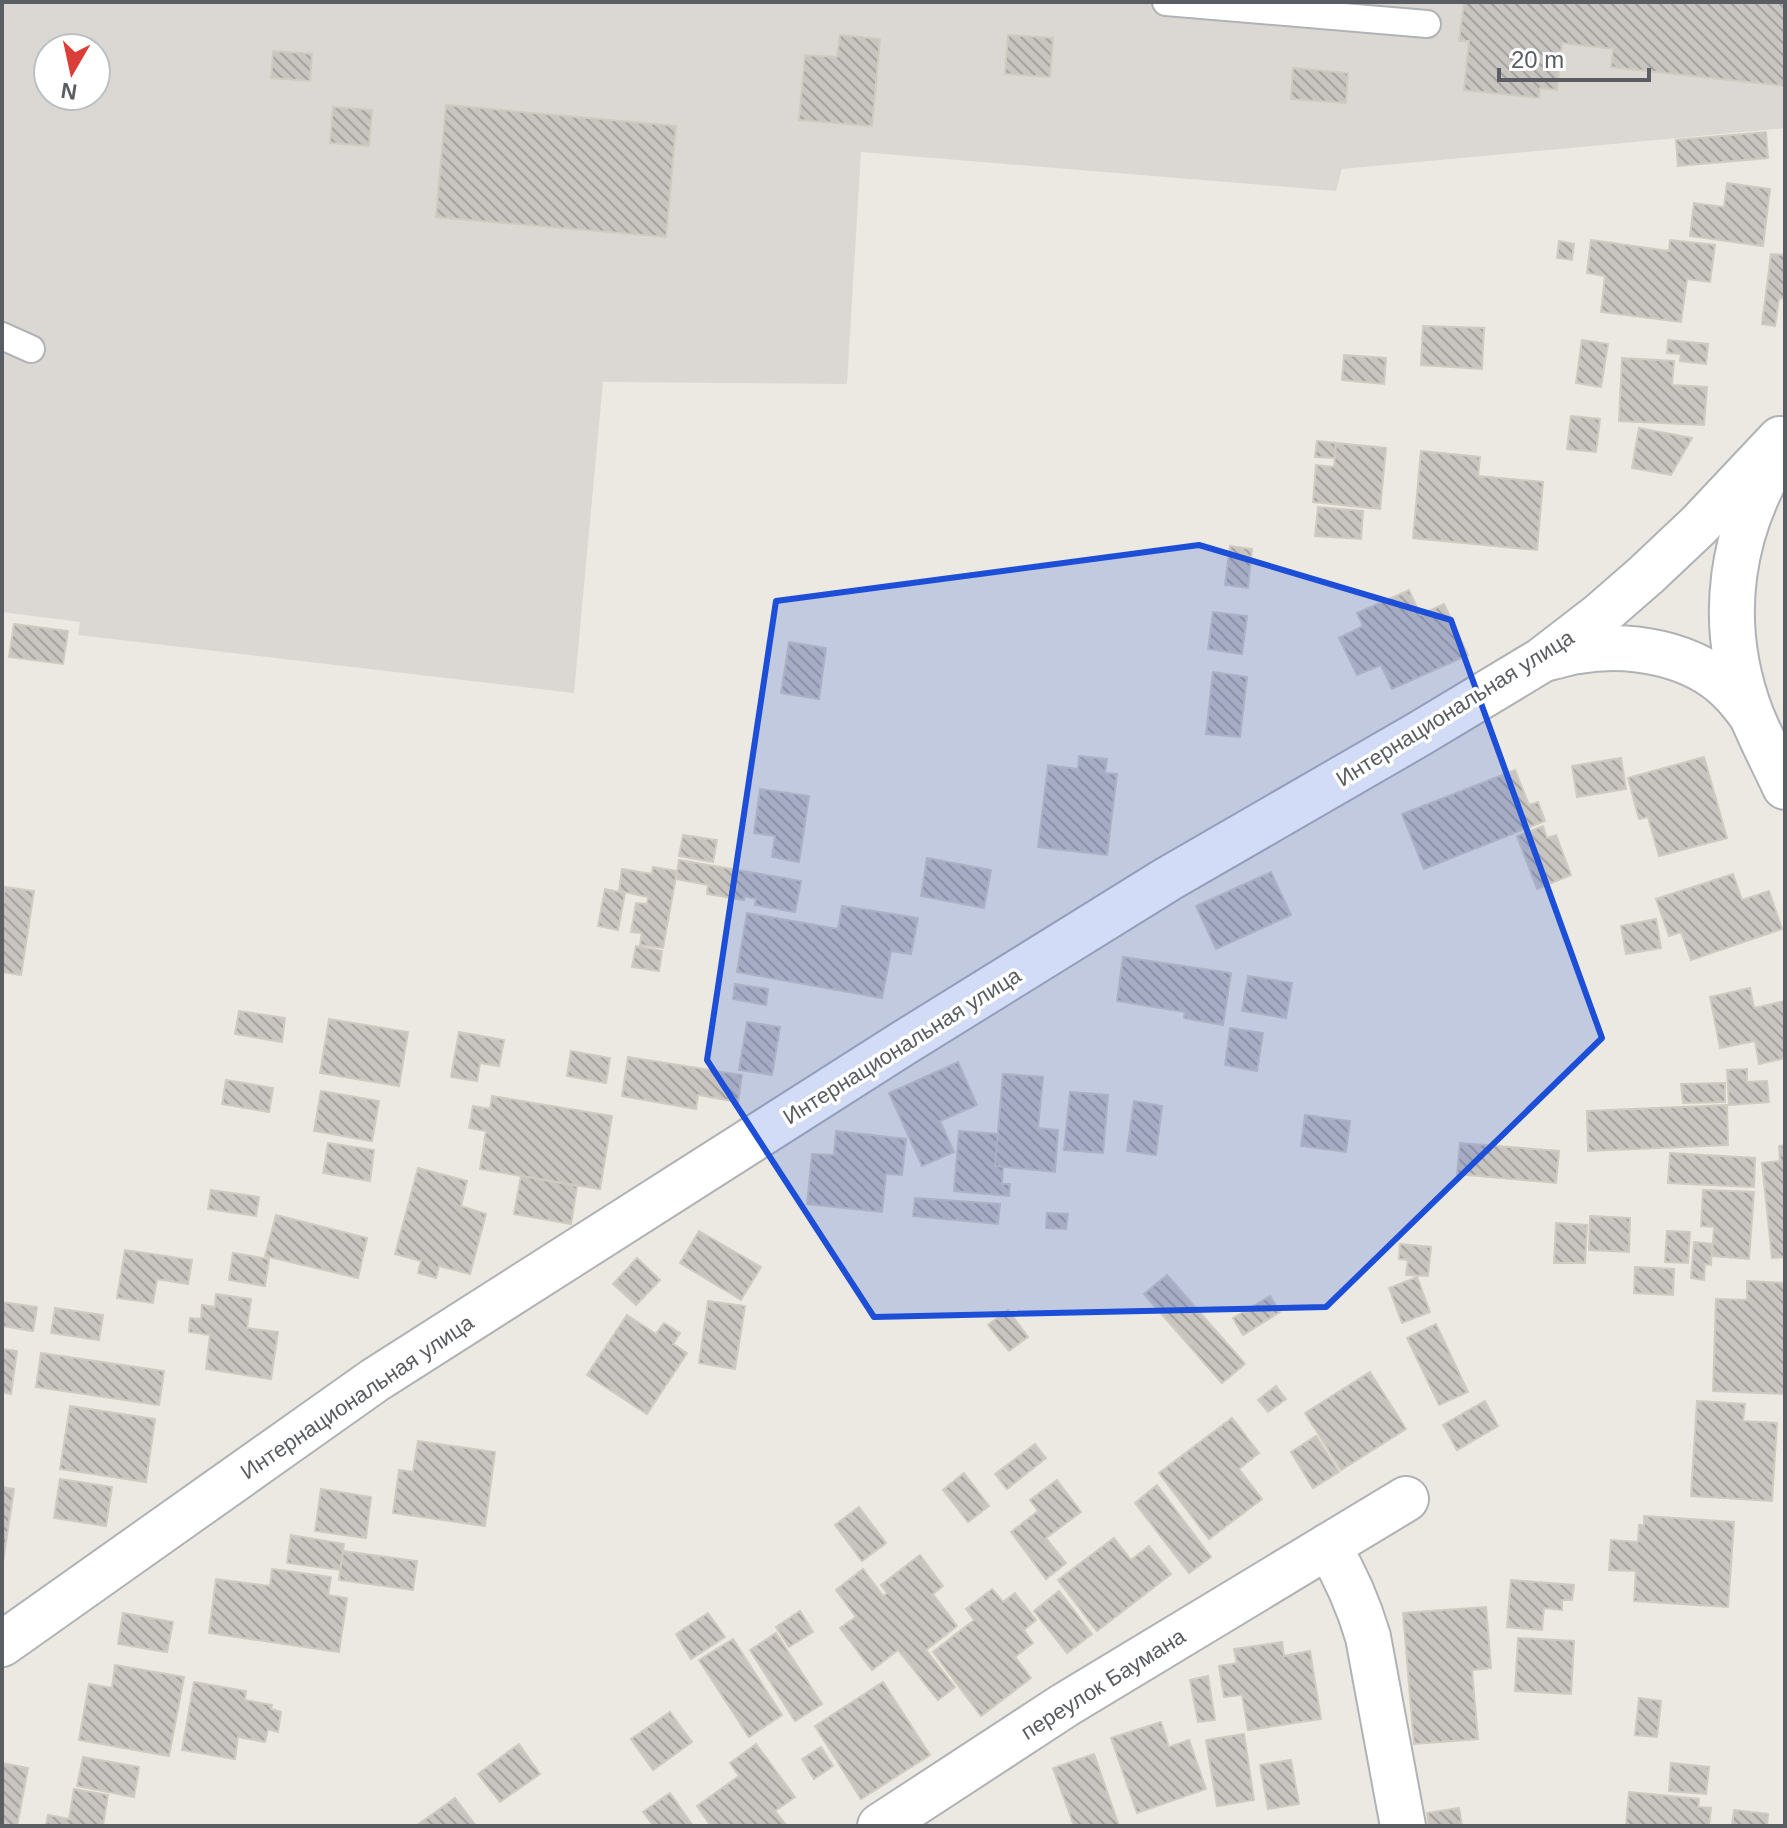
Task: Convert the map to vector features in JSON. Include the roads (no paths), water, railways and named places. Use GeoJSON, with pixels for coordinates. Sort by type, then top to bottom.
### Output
{"type":"FeatureCollection","features":[{"type":"Feature","properties":{"kind":"street","name":"Интернациональная улица"},"geometry":{"type":"LineString","coordinates":[[2,1644],[375,1380],[902,1044],[1142,896],[1542,660],[1646,575],[1699,525],[1785,433]]}},
{"type":"Feature","properties":{"kind":"street"},"geometry":{"type":"LineString","coordinates":[[1785,445],[1761,486],[1744,528],[1738,549],[1731,607],[1736,658],[1751,715],[1785,787]]}},
{"type":"Feature","properties":{"kind":"street"},"geometry":{"type":"LineString","coordinates":[[1542,660],[1580,650],[1610,648],[1637,650],[1687,661],[1730,689],[1751,715]]}},
{"type":"Feature","properties":{"kind":"street","name":"переулок Баумана"},"geometry":{"type":"LineString","coordinates":[[880,1826],[1065,1705],[1406,1499]]}},
{"type":"Feature","properties":{"kind":"street"},"geometry":{"type":"LineString","coordinates":[[1328,1546],[1348,1580],[1368,1637],[1403,1826]]}},
{"type":"Feature","properties":{"kind":"lane"},"geometry":{"type":"LineString","coordinates":[[1166,2],[1427,24]]}},
{"type":"Feature","properties":{"kind":"lane"},"geometry":{"type":"LineString","coordinates":[[2,336],[31,349]]}}]}
